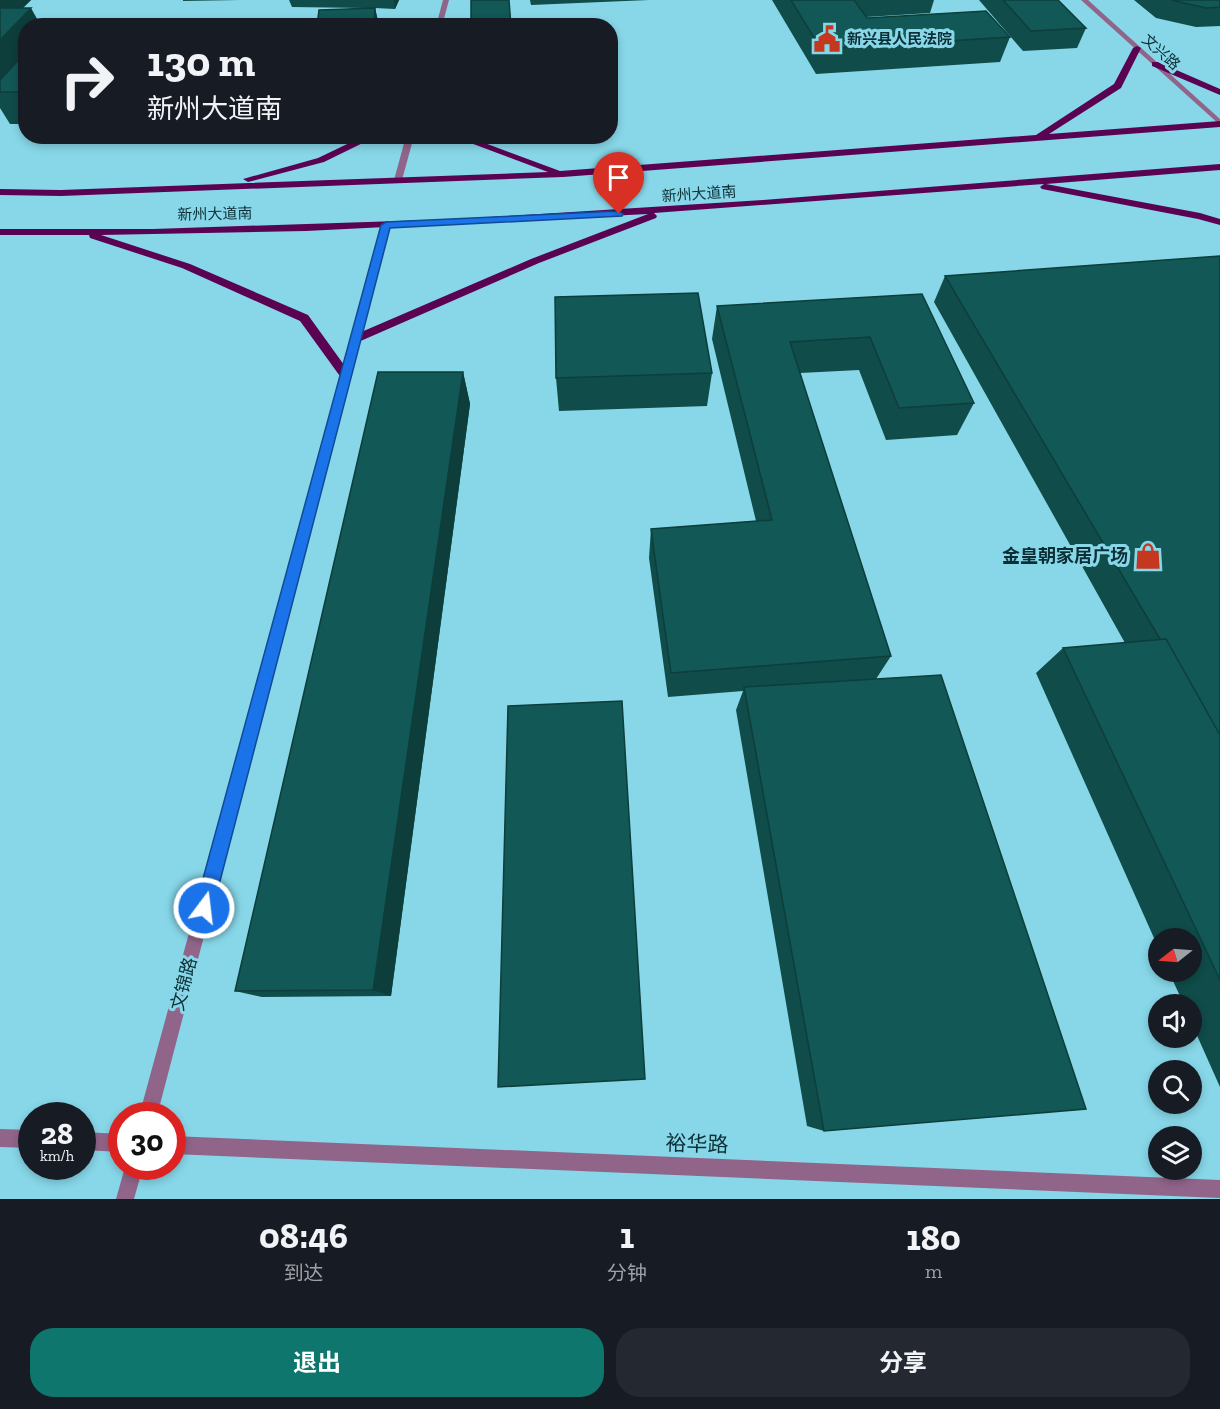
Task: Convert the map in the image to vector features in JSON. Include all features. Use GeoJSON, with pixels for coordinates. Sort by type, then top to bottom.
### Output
{"type":"FeatureCollection","features":[{"type":"Feature","properties":{"kind":"main road"},"geometry":{"type":"LineString","coordinates":[[1036,138],[1118,86],[1137,48]]}},
{"type":"Feature","properties":{"kind":"main road"},"geometry":{"type":"LineString","coordinates":[[1155,64],[1220,92]]}},
{"type":"Feature","properties":{"kind":"main road","name":"新州大道南"},"geometry":{"type":"LineString","coordinates":[[0,192],[61,193],[563,174],[1220,124]]}},
{"type":"Feature","properties":{"kind":"main road"},"geometry":{"type":"LineString","coordinates":[[211,187],[321,160],[356,144]]}},
{"type":"Feature","properties":{"kind":"main road"},"geometry":{"type":"LineString","coordinates":[[479,144],[563,174]]}},
{"type":"Feature","properties":{"kind":"main road","name":"新州大道南"},"geometry":{"type":"LineString","coordinates":[[0,232],[386,225],[665,212],[1220,167]]}},
{"type":"Feature","properties":{"kind":"main road"},"geometry":{"type":"LineString","coordinates":[[1024,183],[1200,216],[1220,222]]}},
{"type":"Feature","properties":{"kind":"main road"},"geometry":{"type":"LineString","coordinates":[[356,339],[535,261],[665,212]]}},
{"type":"Feature","properties":{"kind":"main road"},"geometry":{"type":"LineString","coordinates":[[83,232],[186,266],[304,318],[346,376]]}},
{"type":"Feature","properties":{"kind":"street"},"geometry":{"type":"LineString","coordinates":[[441,18],[446,0]]}},
{"type":"Feature","properties":{"kind":"street","name":"文兴路"},"geometry":{"type":"LineString","coordinates":[[1084,0],[1220,124]]}},
{"type":"Feature","properties":{"kind":"street"},"geometry":{"type":"LineString","coordinates":[[398,180],[408,144]]}},
{"type":"Feature","properties":{"kind":"street","name":"文锦路"},"geometry":{"type":"LineString","coordinates":[[152,1102],[386,225]]}},
{"type":"Feature","properties":{"kind":"street"},"geometry":{"type":"LineString","coordinates":[[0,1137],[18,1138]]}},
{"type":"Feature","properties":{"kind":"street","name":"裕华路"},"geometry":{"type":"LineString","coordinates":[[186,1146],[1220,1189]]}},
{"type":"Feature","properties":{"kind":"street"},"geometry":{"type":"LineString","coordinates":[[125,1199],[130,1180]]}},
{"type":"Feature","properties":{"kind":"building"},"geometry":{"type":"Polygon","coordinates":[[[471,0],[509,0],[510,18],[471,18],[471,0]]]}},
{"type":"Feature","properties":{"kind":"building"},"geometry":{"type":"Polygon","coordinates":[[[791,0],[854,0],[867,18],[986,11],[1010,37],[821,49],[791,0]]]}},
{"type":"Feature","properties":{"kind":"building"},"geometry":{"type":"Polygon","coordinates":[[[1003,0],[1058,0],[1086,28],[1031,31],[1003,0]]]}},
{"type":"Feature","properties":{"kind":"building"},"geometry":{"type":"Polygon","coordinates":[[[1171,0],[1220,0],[1220,7],[1206,8],[1171,0]]]}},
{"type":"Feature","properties":{"kind":"building"},"geometry":{"type":"Polygon","coordinates":[[[0,8],[31,8],[21,18],[18,18],[18,21],[0,40],[0,8]]]}},
{"type":"Feature","properties":{"kind":"building"},"geometry":{"type":"Polygon","coordinates":[[[375,8],[374,18],[318,18],[319,10],[375,8]]]}},
{"type":"Feature","properties":{"kind":"building"},"geometry":{"type":"Polygon","coordinates":[[[18,61],[18,92],[0,92],[0,80],[18,61]]]}},
{"type":"Feature","properties":{"kind":"building","name":"金皇朝家居广场"},"geometry":{"type":"Polygon","coordinates":[[[1220,256],[1220,735],[1166,639],[1160,639],[945,276],[1220,256]]]}},
{"type":"Feature","properties":{"kind":"building"},"geometry":{"type":"Polygon","coordinates":[[[698,293],[712,373],[556,378],[555,297],[698,293]]]}},
{"type":"Feature","properties":{"kind":"building"},"geometry":{"type":"Polygon","coordinates":[[[922,294],[974,403],[899,408],[870,337],[790,342],[891,656],[671,673],[651,529],[772,520],[717,306],[922,294]]]}},
{"type":"Feature","properties":{"kind":"building"},"geometry":{"type":"Polygon","coordinates":[[[378,372],[463,372],[373,990],[235,991],[378,372]]]}},
{"type":"Feature","properties":{"kind":"building"},"geometry":{"type":"Polygon","coordinates":[[[1166,639],[1220,735],[1220,980],[1202,942],[1202,928],[1195,928],[1063,648],[1166,639]]]}},
{"type":"Feature","properties":{"kind":"building"},"geometry":{"type":"Polygon","coordinates":[[[941,675],[1086,1109],[824,1131],[744,687],[941,675]]]}},
{"type":"Feature","properties":{"kind":"building"},"geometry":{"type":"Polygon","coordinates":[[[622,701],[645,1079],[498,1087],[508,706],[622,701]]]}},
{"type":"Feature","properties":{"kind":"place","name":"新兴县人民法院"},"geometry":{"type":"Point","coordinates":[827,39]}},
{"type":"Feature","properties":{"kind":"place","name":"金皇朝家居广场"},"geometry":{"type":"Point","coordinates":[1148,556]}},
{"type":"Feature","properties":{"kind":"route"},"geometry":{"type":"LineString","coordinates":[[204,908],[386,225],[619,214]]}}]}
